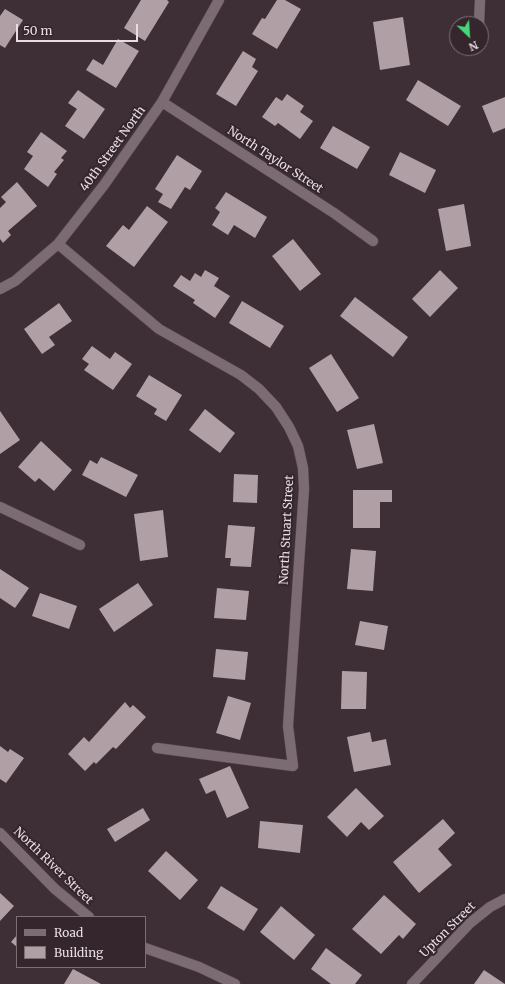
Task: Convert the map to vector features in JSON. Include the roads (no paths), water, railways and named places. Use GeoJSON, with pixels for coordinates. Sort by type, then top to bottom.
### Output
{"type":"FeatureCollection","features":[{"type":"Feature","properties":{"kind":"street","name":"40th Street North"},"geometry":{"type":"LineString","coordinates":[[0,289],[15,281],[58,244],[104,185],[162,102],[219,0]]}},
{"type":"Feature","properties":{"kind":"street"},"geometry":{"type":"LineString","coordinates":[[479,16],[480,0]]}},
{"type":"Feature","properties":{"kind":"street","name":"North Taylor Street"},"geometry":{"type":"LineString","coordinates":[[162,102],[334,212],[373,241]]}},
{"type":"Feature","properties":{"kind":"street","name":"North Stuart Street"},"geometry":{"type":"LineString","coordinates":[[58,244],[159,329],[241,375],[259,389],[279,412],[289,427],[298,446],[303,468],[304,489],[288,726],[294,766],[157,748]]}},
{"type":"Feature","properties":{"kind":"street"},"geometry":{"type":"LineString","coordinates":[[0,506],[80,545]]}},
{"type":"Feature","properties":{"kind":"street","name":"North River Street"},"geometry":{"type":"LineString","coordinates":[[0,833],[55,889],[88,916]]}},
{"type":"Feature","properties":{"kind":"street","name":"Upton Street"},"geometry":{"type":"LineString","coordinates":[[412,984],[470,923],[490,907],[505,899]]}},
{"type":"Feature","properties":{"kind":"street"},"geometry":{"type":"LineString","coordinates":[[146,948],[199,967],[235,984]]}}]}
